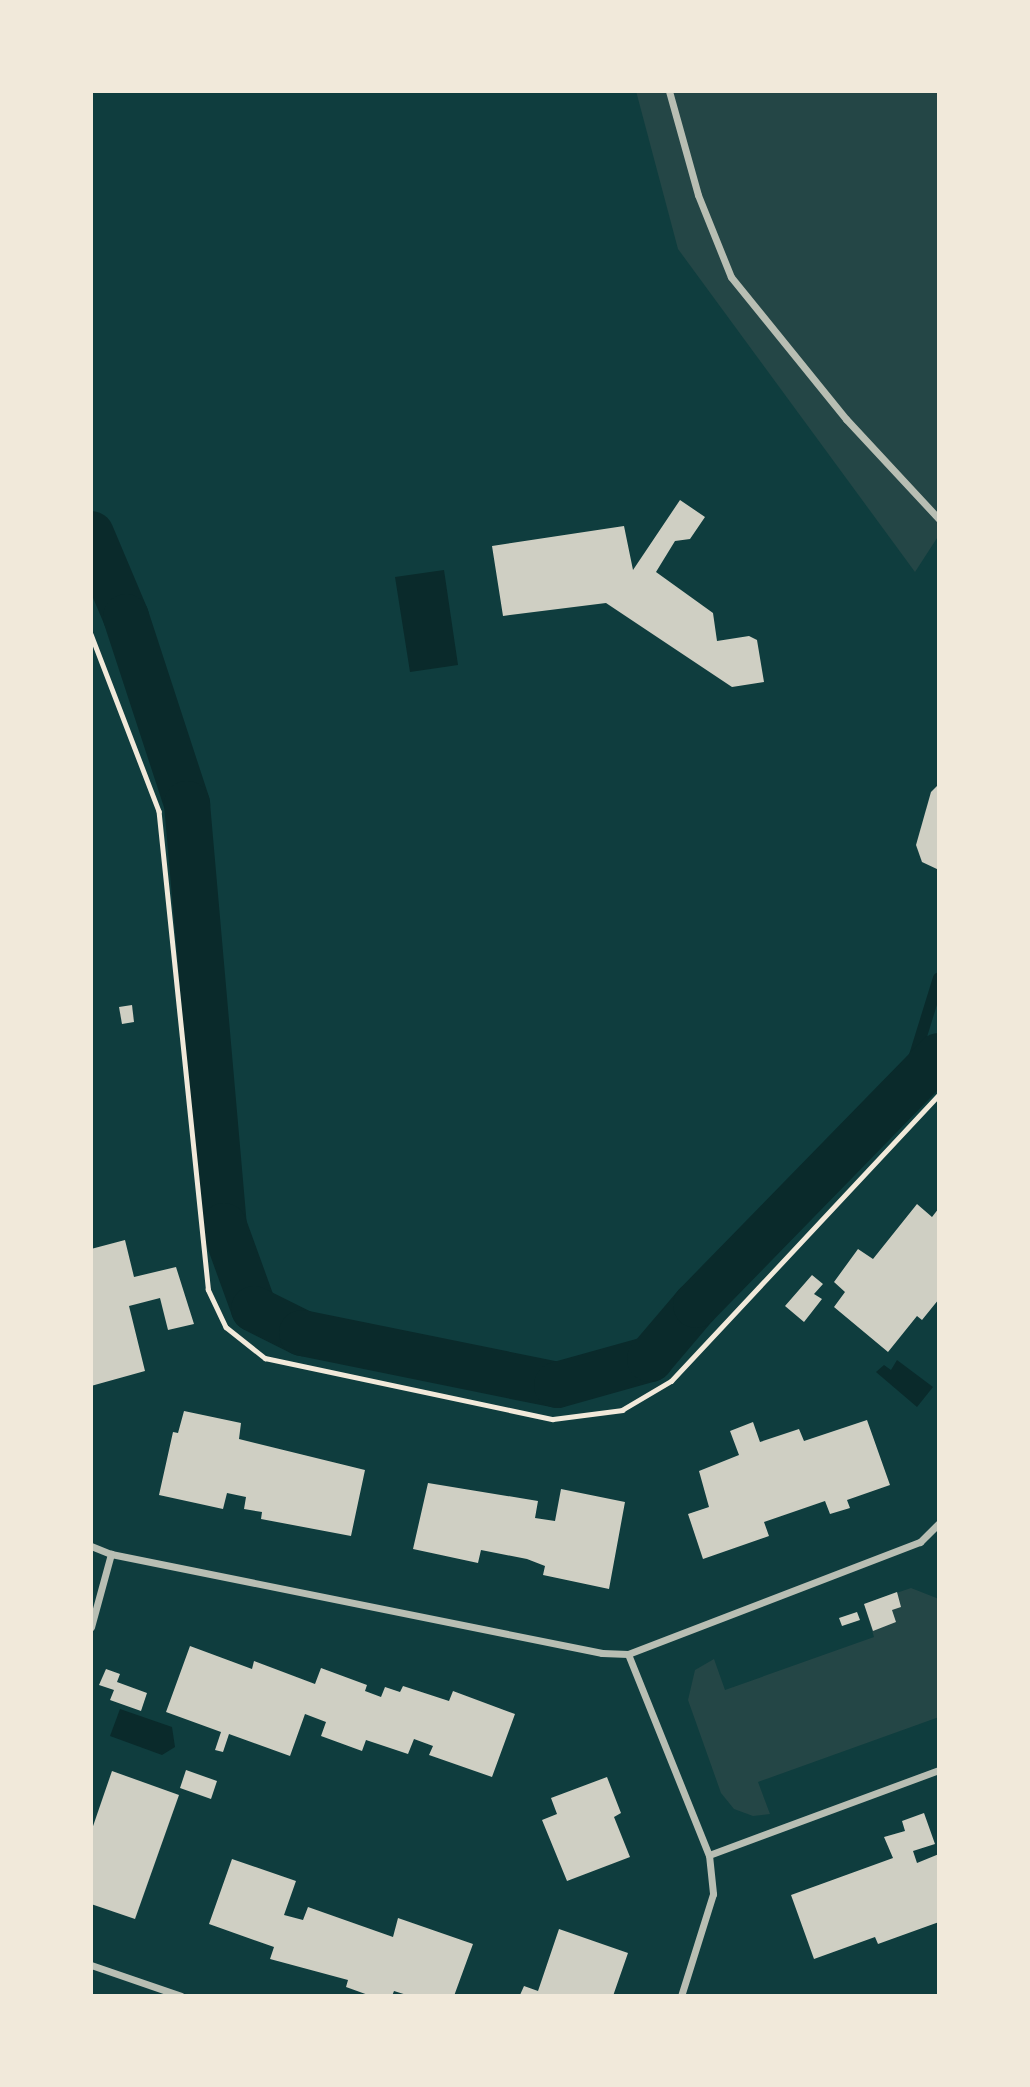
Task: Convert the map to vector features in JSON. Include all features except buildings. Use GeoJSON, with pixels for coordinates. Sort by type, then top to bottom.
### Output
{"type":"FeatureCollection","features":[{"type":"Feature","properties":{"kind":"street"},"geometry":{"type":"LineString","coordinates":[[669,91],[698,195],[731,277],[846,419],[939,519]]}},
{"type":"Feature","properties":{"kind":"street"},"geometry":{"type":"LineString","coordinates":[[91,1546],[111,1554],[602,1654],[628,1654],[920,1542],[939,1523]]}},
{"type":"Feature","properties":{"kind":"street"},"geometry":{"type":"LineString","coordinates":[[91,1627],[111,1554]]}},
{"type":"Feature","properties":{"kind":"street"},"geometry":{"type":"LineString","coordinates":[[628,1654],[709,1855],[713,1894],[681,1996]]}},
{"type":"Feature","properties":{"kind":"street"},"geometry":{"type":"LineString","coordinates":[[709,1855],[939,1770]]}},
{"type":"Feature","properties":{"kind":"street"},"geometry":{"type":"LineString","coordinates":[[91,1965],[181,1996]]}},
{"type":"Feature","properties":{"kind":"path"},"geometry":{"type":"LineString","coordinates":[[91,634],[159,811],[208,1289],[226,1327],[265,1358],[553,1419],[622,1410],[671,1381],[939,1096]]}},
{"type":"Feature","properties":{"kind":"shaded area"},"geometry":{"type":"Polygon","coordinates":[[[636,91],[939,91],[939,535],[915,572],[678,249],[636,91]]]}},
{"type":"Feature","properties":{"kind":"shaded area"},"geometry":{"type":"Polygon","coordinates":[[[444,570],[458,665],[410,672],[395,577],[444,570]]]}},
{"type":"Feature","properties":{"kind":"shaded area"},"geometry":{"type":"Polygon","coordinates":[[[897,1360],[933,1387],[917,1407],[876,1372],[884,1365],[891,1370],[897,1360]]]}},
{"type":"Feature","properties":{"kind":"shaded area"},"geometry":{"type":"Polygon","coordinates":[[[911,1588],[939,1599],[939,1717],[758,1782],[770,1814],[753,1816],[734,1809],[721,1793],[688,1700],[695,1670],[714,1659],[725,1690],[874,1637],[864,1604],[911,1588]]]}},
{"type":"Feature","properties":{"kind":"shaded area"},"geometry":{"type":"Polygon","coordinates":[[[120,1709],[172,1727],[175,1747],[162,1755],[110,1736],[120,1709]]]}},
{"type":"Feature","properties":{"kind":"waterway"},"geometry":{"type":"LineString","coordinates":[[91,534],[126,617],[187,804],[224,1226],[254,1309],[302,1333],[557,1385],[650,1359],[696,1305],[939,1056]]}},
{"type":"Feature","properties":{"kind":"waterway"},"geometry":{"type":"LineString","coordinates":[[904,1091],[939,978]]}}]}
